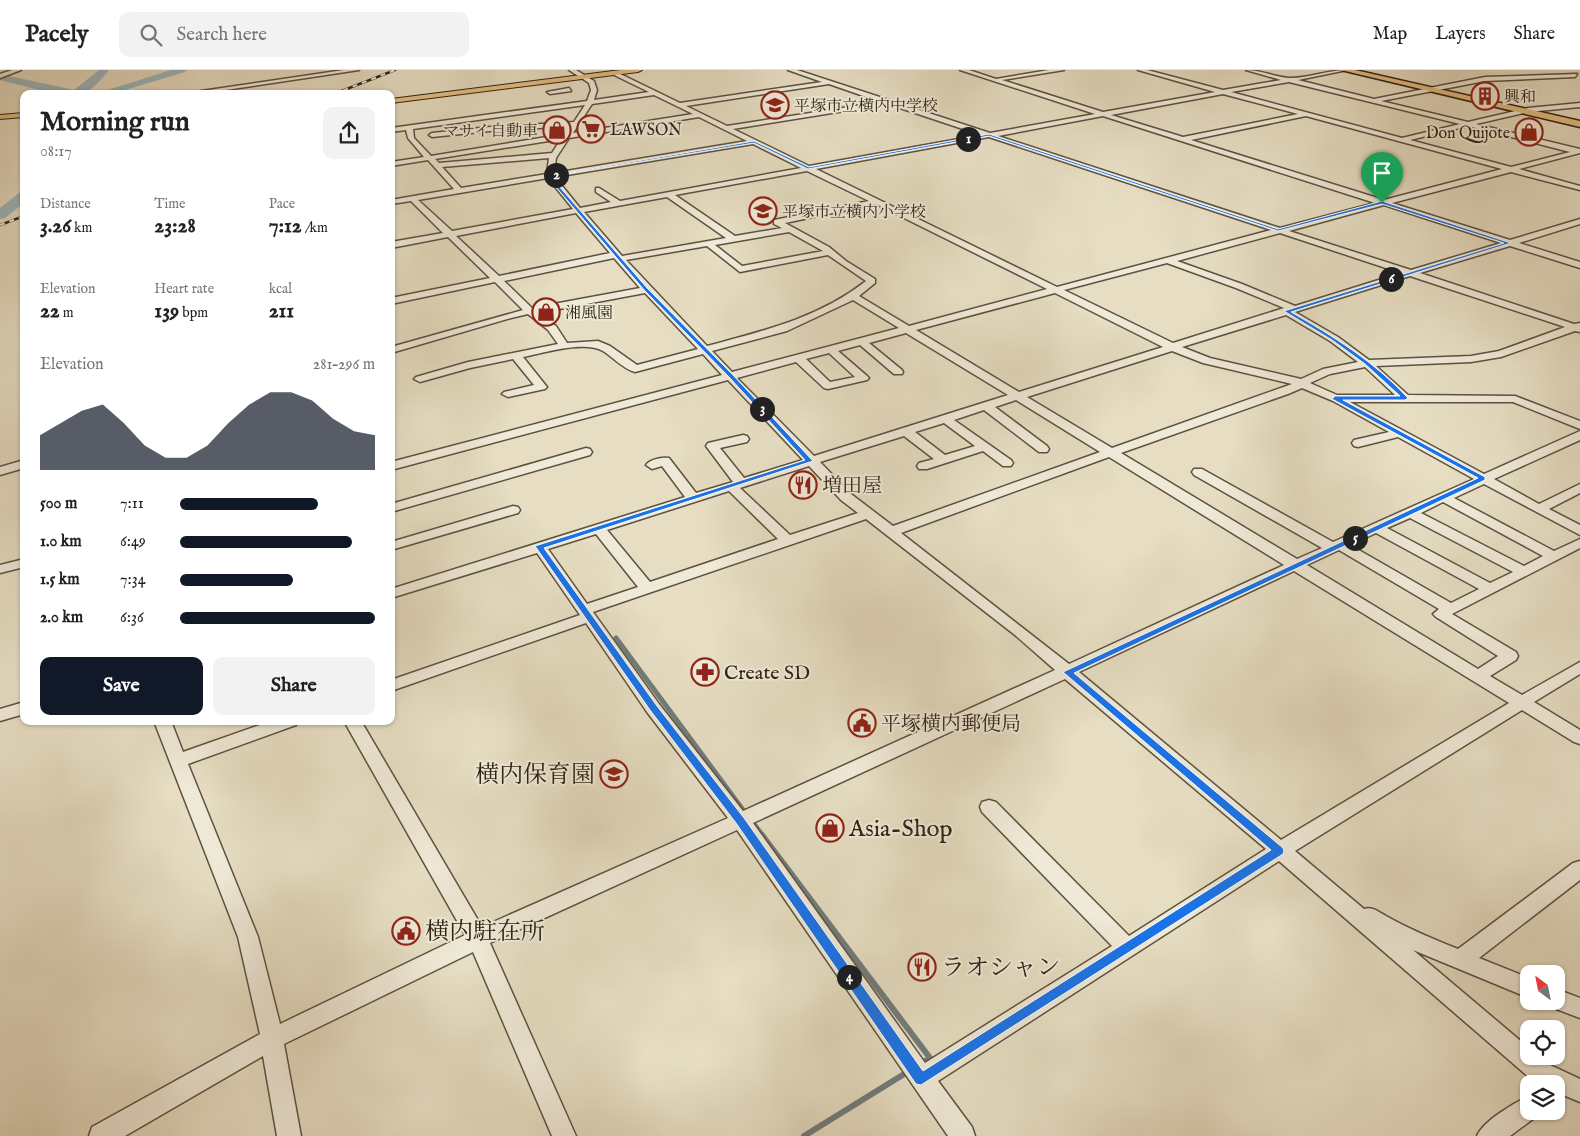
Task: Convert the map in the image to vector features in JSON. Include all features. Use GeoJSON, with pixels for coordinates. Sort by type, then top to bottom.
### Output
{"type":"FeatureCollection","features":[{"type":"Feature","properties":{"kind":"highway"},"geometry":{"type":"LineString","coordinates":[[1345,70],[1432,89]]}},
{"type":"Feature","properties":{"kind":"highway"},"geometry":{"type":"LineString","coordinates":[[1353,70],[1580,123]]}},
{"type":"Feature","properties":{"kind":"main road"},"geometry":{"type":"LineString","coordinates":[[395,100],[638,70]]}},
{"type":"Feature","properties":{"kind":"main road"},"geometry":{"type":"LineString","coordinates":[[0,117],[20,115]]}},
{"type":"Feature","properties":{"kind":"street"},"geometry":{"type":"LineString","coordinates":[[0,76],[18,70]]}},
{"type":"Feature","properties":{"kind":"street"},"geometry":{"type":"LineString","coordinates":[[213,90],[356,70]]}},
{"type":"Feature","properties":{"kind":"street"},"geometry":{"type":"LineString","coordinates":[[572,70],[594,84],[593,93],[576,124],[551,162],[551,176],[556,185],[647,290],[810,461],[866,514],[1012,626],[1068,672],[1336,897],[1540,1072],[1570,1086]]}},
{"type":"Feature","properties":{"kind":"street"},"geometry":{"type":"LineString","coordinates":[[791,70],[1578,327]]}},
{"type":"Feature","properties":{"kind":"street"},"geometry":{"type":"LineString","coordinates":[[963,70],[1580,265]]}},
{"type":"Feature","properties":{"kind":"street"},"geometry":{"type":"LineString","coordinates":[[995,80],[1061,70]]}},
{"type":"Feature","properties":{"kind":"street"},"geometry":{"type":"LineString","coordinates":[[1142,70],[1580,188]]}},
{"type":"Feature","properties":{"kind":"street"},"geometry":{"type":"LineString","coordinates":[[1249,70],[1579,151]]}},
{"type":"Feature","properties":{"kind":"street"},"geometry":{"type":"LineString","coordinates":[[395,244],[1345,70]]}},
{"type":"Feature","properties":{"kind":"street"},"geometry":{"type":"LineString","coordinates":[[1563,70],[1578,76]]}},
{"type":"Feature","properties":{"kind":"street"},"geometry":{"type":"LineString","coordinates":[[800,73],[815,71]]}},
{"type":"Feature","properties":{"kind":"street"},"geometry":{"type":"LineString","coordinates":[[975,74],[993,71]]}},
{"type":"Feature","properties":{"kind":"street"},"geometry":{"type":"LineString","coordinates":[[1156,74],[1173,71]]}},
{"type":"Feature","properties":{"kind":"street"},"geometry":{"type":"LineString","coordinates":[[614,73],[1172,347],[1207,361],[1303,383],[1335,398],[1580,531]]}},
{"type":"Feature","properties":{"kind":"street"},"geometry":{"type":"LineString","coordinates":[[1372,101],[1485,79],[1578,76]]}},
{"type":"Feature","properties":{"kind":"street"},"geometry":{"type":"LineString","coordinates":[[550,92],[569,92],[570,87],[559,80]]}},
{"type":"Feature","properties":{"kind":"street"},"geometry":{"type":"LineString","coordinates":[[680,105],[830,83]]}},
{"type":"Feature","properties":{"kind":"street"},"geometry":{"type":"LineString","coordinates":[[395,130],[657,93]]}},
{"type":"Feature","properties":{"kind":"street"},"geometry":{"type":"LineString","coordinates":[[726,128],[888,102]]}},
{"type":"Feature","properties":{"kind":"street"},"geometry":{"type":"LineString","coordinates":[[1402,140],[1526,111],[1580,105]]}},
{"type":"Feature","properties":{"kind":"street"},"geometry":{"type":"LineString","coordinates":[[395,163],[701,115]]}},
{"type":"Feature","properties":{"kind":"street"},"geometry":{"type":"LineString","coordinates":[[1183,140],[1307,115]]}},
{"type":"Feature","properties":{"kind":"street"},"geometry":{"type":"LineString","coordinates":[[395,132],[411,138],[490,129],[576,124]]}},
{"type":"Feature","properties":{"kind":"street"},"geometry":{"type":"LineString","coordinates":[[410,128],[411,138],[460,191]]}},
{"type":"Feature","properties":{"kind":"street"},"geometry":{"type":"LineString","coordinates":[[395,201],[754,142]]}},
{"type":"Feature","properties":{"kind":"street"},"geometry":{"type":"LineString","coordinates":[[395,465],[1579,151]]}},
{"type":"Feature","properties":{"kind":"street"},"geometry":{"type":"LineString","coordinates":[[437,166],[556,155]]}},
{"type":"Feature","properties":{"kind":"street"},"geometry":{"type":"LineString","coordinates":[[599,190],[618,203]]}},
{"type":"Feature","properties":{"kind":"street"},"geometry":{"type":"LineString","coordinates":[[668,194],[733,239]]}},
{"type":"Feature","properties":{"kind":"street"},"geometry":{"type":"LineString","coordinates":[[413,199],[530,311],[552,328],[564,346]]}},
{"type":"Feature","properties":{"kind":"street"},"geometry":{"type":"LineString","coordinates":[[420,379],[468,365],[564,346],[594,343],[606,348],[635,369],[783,329],[812,317],[853,296],[872,281],[843,263],[830,252],[777,222],[876,202]]}},
{"type":"Feature","properties":{"kind":"street"},"geometry":{"type":"LineString","coordinates":[[395,593],[1172,347],[1580,221]]}},
{"type":"Feature","properties":{"kind":"street"},"geometry":{"type":"LineString","coordinates":[[395,300],[617,257],[790,229]]}},
{"type":"Feature","properties":{"kind":"street"},"geometry":{"type":"LineString","coordinates":[[708,243],[740,268],[830,252]]}},
{"type":"Feature","properties":{"kind":"street"},"geometry":{"type":"LineString","coordinates":[[1167,260],[1239,286],[1290,310],[1367,363],[1405,398]]}},
{"type":"Feature","properties":{"kind":"street"},"geometry":{"type":"LineString","coordinates":[[395,349],[487,321],[530,311],[647,290]]}},
{"type":"Feature","properties":{"kind":"street"},"geometry":{"type":"LineString","coordinates":[[853,296],[1580,738]]}},
{"type":"Feature","properties":{"kind":"street"},"geometry":{"type":"LineString","coordinates":[[890,532],[1284,392],[1327,371],[1367,363],[1471,359],[1502,354],[1578,327]]}},
{"type":"Feature","properties":{"kind":"street"},"geometry":{"type":"LineString","coordinates":[[861,341],[898,372]]}},
{"type":"Feature","properties":{"kind":"street"},"geometry":{"type":"LineString","coordinates":[[798,358],[828,386],[863,378],[830,349]]}},
{"type":"Feature","properties":{"kind":"street"},"geometry":{"type":"LineString","coordinates":[[508,394],[541,387],[516,356]]}},
{"type":"Feature","properties":{"kind":"street"},"geometry":{"type":"LineString","coordinates":[[1335,398],[1515,399],[1580,425]]}},
{"type":"Feature","properties":{"kind":"street"},"geometry":{"type":"LineString","coordinates":[[986,406],[1043,449]]}},
{"type":"Feature","properties":{"kind":"street"},"geometry":{"type":"LineString","coordinates":[[946,418],[1007,463]]}},
{"type":"Feature","properties":{"kind":"street"},"geometry":{"type":"LineString","coordinates":[[906,431],[943,460]]}},
{"type":"Feature","properties":{"kind":"street"},"geometry":{"type":"LineString","coordinates":[[1358,443],[1399,433]]}},
{"type":"Feature","properties":{"kind":"street"},"geometry":{"type":"LineString","coordinates":[[101,1136],[272,1039],[478,939],[1068,672],[1483,478],[1580,435]]}},
{"type":"Feature","properties":{"kind":"street"},"geometry":{"type":"LineString","coordinates":[[743,439],[712,446],[736,485],[788,541]]}},
{"type":"Feature","properties":{"kind":"street"},"geometry":{"type":"LineString","coordinates":[[924,466],[984,446]]}},
{"type":"Feature","properties":{"kind":"street"},"geometry":{"type":"LineString","coordinates":[[395,507],[586,452]]}},
{"type":"Feature","properties":{"kind":"street"},"geometry":{"type":"LineString","coordinates":[[652,465],[665,461],[693,498]]}},
{"type":"Feature","properties":{"kind":"street"},"geometry":{"type":"LineString","coordinates":[[0,471],[20,465]]}},
{"type":"Feature","properties":{"kind":"street"},"geometry":{"type":"LineString","coordinates":[[1198,472],[1451,609]]}},
{"type":"Feature","properties":{"kind":"street"},"geometry":{"type":"LineString","coordinates":[[1539,508],[1580,488]]}},
{"type":"Feature","properties":{"kind":"street"},"geometry":{"type":"LineString","coordinates":[[1443,497],[1554,556]]}},
{"type":"Feature","properties":{"kind":"street"},"geometry":{"type":"LineString","coordinates":[[395,545],[513,510]]}},
{"type":"Feature","properties":{"kind":"street"},"geometry":{"type":"LineString","coordinates":[[1410,512],[1524,572]]}},
{"type":"Feature","properties":{"kind":"street"},"geometry":{"type":"LineString","coordinates":[[395,685],[587,614],[648,589],[866,514]]}},
{"type":"Feature","properties":{"kind":"street"},"geometry":{"type":"LineString","coordinates":[[598,528],[648,589]]}},
{"type":"Feature","properties":{"kind":"street"},"geometry":{"type":"LineString","coordinates":[[1376,528],[1490,589]]}},
{"type":"Feature","properties":{"kind":"street"},"geometry":{"type":"LineString","coordinates":[[1478,676],[1510,656],[1440,614],[1580,543]]}},
{"type":"Feature","properties":{"kind":"street"},"geometry":{"type":"LineString","coordinates":[[539,546],[653,708],[740,820],[963,1136]]}},
{"type":"Feature","properties":{"kind":"street"},"geometry":{"type":"LineString","coordinates":[[0,569],[20,563]]}},
{"type":"Feature","properties":{"kind":"street"},"geometry":{"type":"LineString","coordinates":[[921,1079],[1279,851],[1580,667]]}},
{"type":"Feature","properties":{"kind":"street"},"geometry":{"type":"LineString","coordinates":[[0,715],[20,709]]}},
{"type":"Feature","properties":{"kind":"street"},"geometry":{"type":"LineString","coordinates":[[164,725],[248,937],[272,1039],[289,1136]]}},
{"type":"Feature","properties":{"kind":"street"},"geometry":{"type":"LineString","coordinates":[[178,761],[279,725]]}},
{"type":"Feature","properties":{"kind":"street"},"geometry":{"type":"LineString","coordinates":[[354,725],[478,939],[564,1136]]}},
{"type":"Feature","properties":{"kind":"street"},"geometry":{"type":"LineString","coordinates":[[989,808],[1127,948]]}},
{"type":"Feature","properties":{"kind":"street"},"geometry":{"type":"LineString","coordinates":[[1460,960],[1580,869]]}},
{"type":"Feature","properties":{"kind":"street"},"geometry":{"type":"LineString","coordinates":[[1336,897],[1402,936],[1520,984]]}},
{"type":"Feature","properties":{"kind":"street"},"geometry":{"type":"LineString","coordinates":[[1565,1002],[1580,1008]]}},
{"type":"Feature","properties":{"kind":"street"},"geometry":{"type":"LineString","coordinates":[[1489,1136],[1520,1114]]}},
{"type":"Feature","properties":{"kind":"waterway"},"geometry":{"type":"LineString","coordinates":[[81,90],[104,70]]}},
{"type":"Feature","properties":{"kind":"waterway"},"geometry":{"type":"LineString","coordinates":[[114,90],[182,70]]}},
{"type":"Feature","properties":{"kind":"waterway"},"geometry":{"type":"LineString","coordinates":[[0,77],[59,90]]}},
{"type":"Feature","properties":{"kind":"waterway"},"geometry":{"type":"LineString","coordinates":[[0,215],[20,199]]}},
{"type":"Feature","properties":{"kind":"waterway"},"geometry":{"type":"LineString","coordinates":[[616,638],[746,814]]}},
{"type":"Feature","properties":{"kind":"waterway"},"geometry":{"type":"LineString","coordinates":[[754,824],[763,836]]}},
{"type":"Feature","properties":{"kind":"waterway"},"geometry":{"type":"LineString","coordinates":[[762,835],[930,1058],[920,1064]]}},
{"type":"Feature","properties":{"kind":"waterway"},"geometry":{"type":"LineString","coordinates":[[804,1136],[909,1071]]}},
{"type":"Feature","properties":{"kind":"railway"},"geometry":{"type":"LineString","coordinates":[[344,90],[395,70]]}},
{"type":"Feature","properties":{"kind":"railway"},"geometry":{"type":"LineString","coordinates":[[0,225],[20,218]]}},
{"type":"Feature","properties":{"kind":"place","name":"興和"},"geometry":{"type":"Point","coordinates":[1485,96]}},
{"type":"Feature","properties":{"kind":"place","name":"平塚市立横内中学校"},"geometry":{"type":"Point","coordinates":[775,105]}},
{"type":"Feature","properties":{"kind":"place","name":"LAWSON"},"geometry":{"type":"Point","coordinates":[591,129]}},
{"type":"Feature","properties":{"kind":"place","name":"マサイ自動車"},"geometry":{"type":"Point","coordinates":[557,130]}},
{"type":"Feature","properties":{"kind":"place","name":"Don Quijote"},"geometry":{"type":"Point","coordinates":[1529,132]}},
{"type":"Feature","properties":{"kind":"place","name":"平塚市立横内小学校"},"geometry":{"type":"Point","coordinates":[763,211]}},
{"type":"Feature","properties":{"kind":"place","name":"湘風園"},"geometry":{"type":"Point","coordinates":[546,312]}},
{"type":"Feature","properties":{"kind":"place","name":"増田屋"},"geometry":{"type":"Point","coordinates":[803,485]}},
{"type":"Feature","properties":{"kind":"place","name":"Create SD"},"geometry":{"type":"Point","coordinates":[705,672]}},
{"type":"Feature","properties":{"kind":"place","name":"平塚横内郵便局"},"geometry":{"type":"Point","coordinates":[862,723]}},
{"type":"Feature","properties":{"kind":"place","name":"横内保育園"},"geometry":{"type":"Point","coordinates":[614,774]}},
{"type":"Feature","properties":{"kind":"place","name":"Asia-Shop"},"geometry":{"type":"Point","coordinates":[830,828]}},
{"type":"Feature","properties":{"kind":"place","name":"横内駐在所"},"geometry":{"type":"Point","coordinates":[406,931]}},
{"type":"Feature","properties":{"kind":"place","name":"ラオシャン"},"geometry":{"type":"Point","coordinates":[922,967]}},
{"type":"Feature","properties":{"kind":"route"},"geometry":{"type":"LineString","coordinates":[[989,135],[1278,230],[1382,203],[1509,243],[1286,311],[1313,325],[1367,363],[1405,398],[1335,398],[1483,478],[1068,672],[1279,851],[921,1079],[740,820],[653,708],[539,546],[810,461],[615,255],[556,185],[551,176],[754,142],[808,168],[989,135]]}}]}
